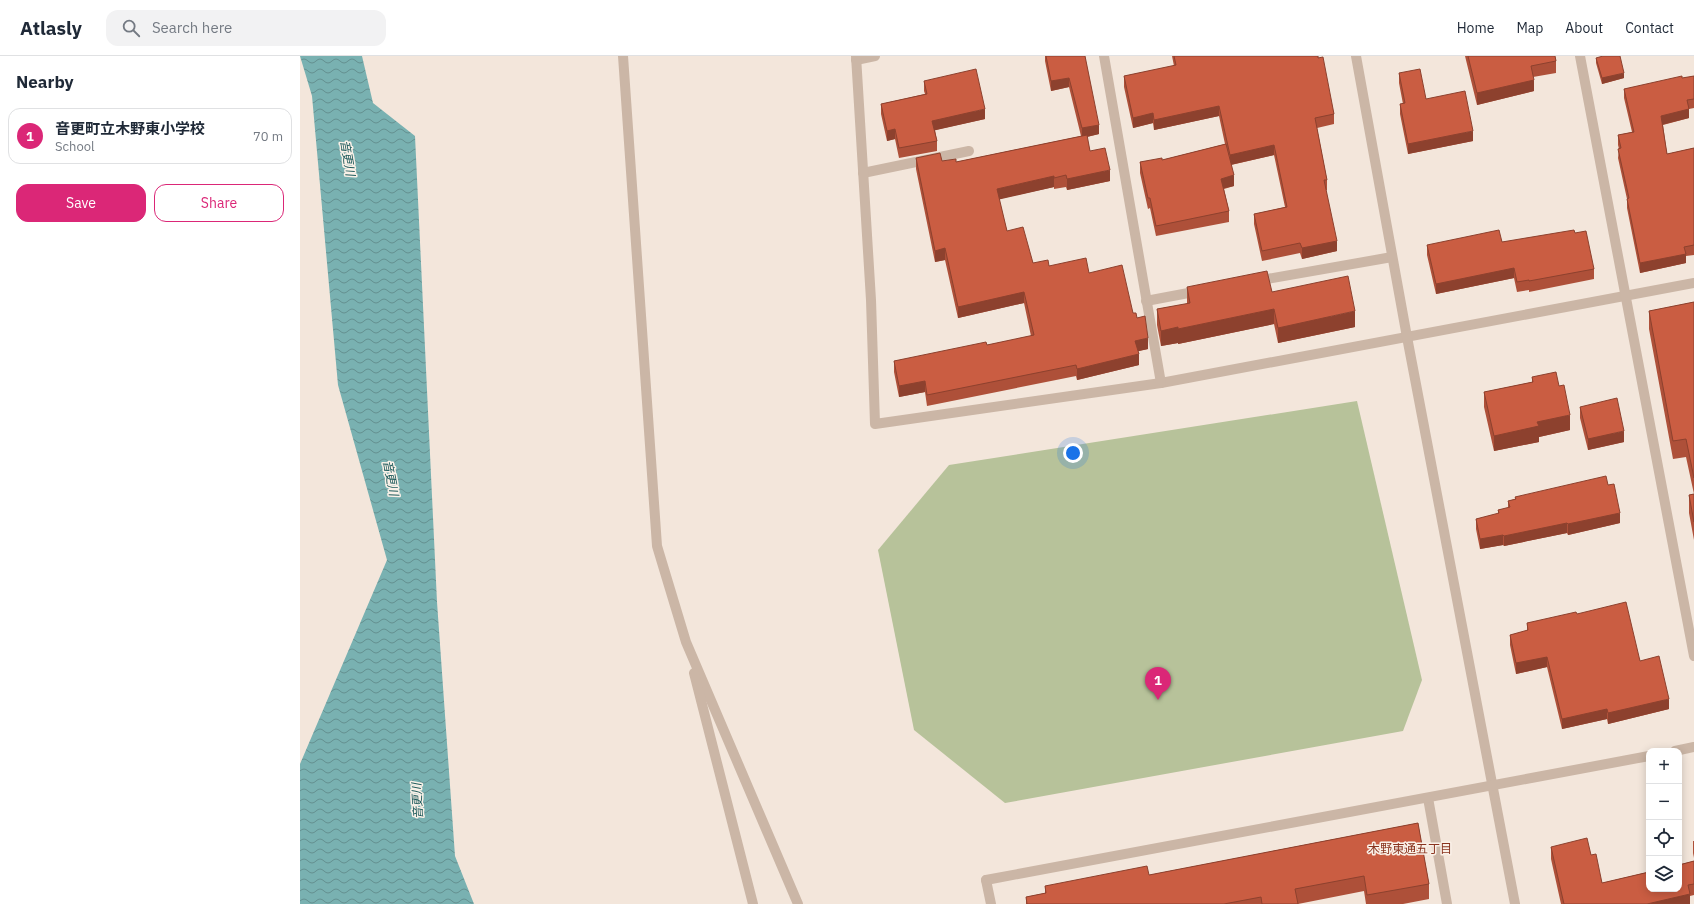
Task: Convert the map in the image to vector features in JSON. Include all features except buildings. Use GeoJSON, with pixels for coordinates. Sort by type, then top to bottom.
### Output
{"type":"FeatureCollection","features":[{"type":"Feature","properties":{"kind":"street"},"geometry":{"type":"LineString","coordinates":[[623,56],[657,546],[686,642],[753,904]]}},
{"type":"Feature","properties":{"kind":"street"},"geometry":{"type":"LineString","coordinates":[[875,56],[856,58],[871,300],[875,424],[1161,383],[1694,282]]}},
{"type":"Feature","properties":{"kind":"street"},"geometry":{"type":"LineString","coordinates":[[1104,56],[1161,383]]}},
{"type":"Feature","properties":{"kind":"street"},"geometry":{"type":"LineString","coordinates":[[1356,56],[1406,337],[1515,904]]}},
{"type":"Feature","properties":{"kind":"street"},"geometry":{"type":"LineString","coordinates":[[1580,56],[1624,296],[1694,656]]}},
{"type":"Feature","properties":{"kind":"street"},"geometry":{"type":"LineString","coordinates":[[863,173],[969,151]]}},
{"type":"Feature","properties":{"kind":"street"},"geometry":{"type":"LineString","coordinates":[[1246,283],[1392,257]]}},
{"type":"Feature","properties":{"kind":"street"},"geometry":{"type":"LineString","coordinates":[[1146,301],[1208,290]]}},
{"type":"Feature","properties":{"kind":"street"},"geometry":{"type":"LineString","coordinates":[[686,642],[798,904]]}},
{"type":"Feature","properties":{"kind":"street"},"geometry":{"type":"LineString","coordinates":[[1682,750],[1694,747]]}},
{"type":"Feature","properties":{"kind":"street"},"geometry":{"type":"LineString","coordinates":[[991,904],[986,880],[1646,757]]}},
{"type":"Feature","properties":{"kind":"street"},"geometry":{"type":"LineString","coordinates":[[1428,798],[1448,904]]}},
{"type":"Feature","properties":{"kind":"green space"},"geometry":{"type":"Polygon","coordinates":[[[1357,401],[1422,680],[1403,731],[1005,803],[914,730],[878,550],[949,465],[1357,401]]]}},
{"type":"Feature","properties":{"kind":"water","name":"音更川"},"geometry":{"type":"Polygon","coordinates":[[[300,56],[362,56],[373,103],[415,136],[437,602],[455,856],[474,904],[300,904],[300,764],[387,560],[338,385],[312,96],[300,56]]]}},
{"type":"Feature","properties":{"kind":"place","name":"音更町立木野東小学校"},"geometry":{"type":"Point","coordinates":[1158,700]}},
{"type":"Feature","properties":{"kind":"district","name":"木野東通五丁目"},"geometry":{"type":"Point","coordinates":[1410,848]}}]}
